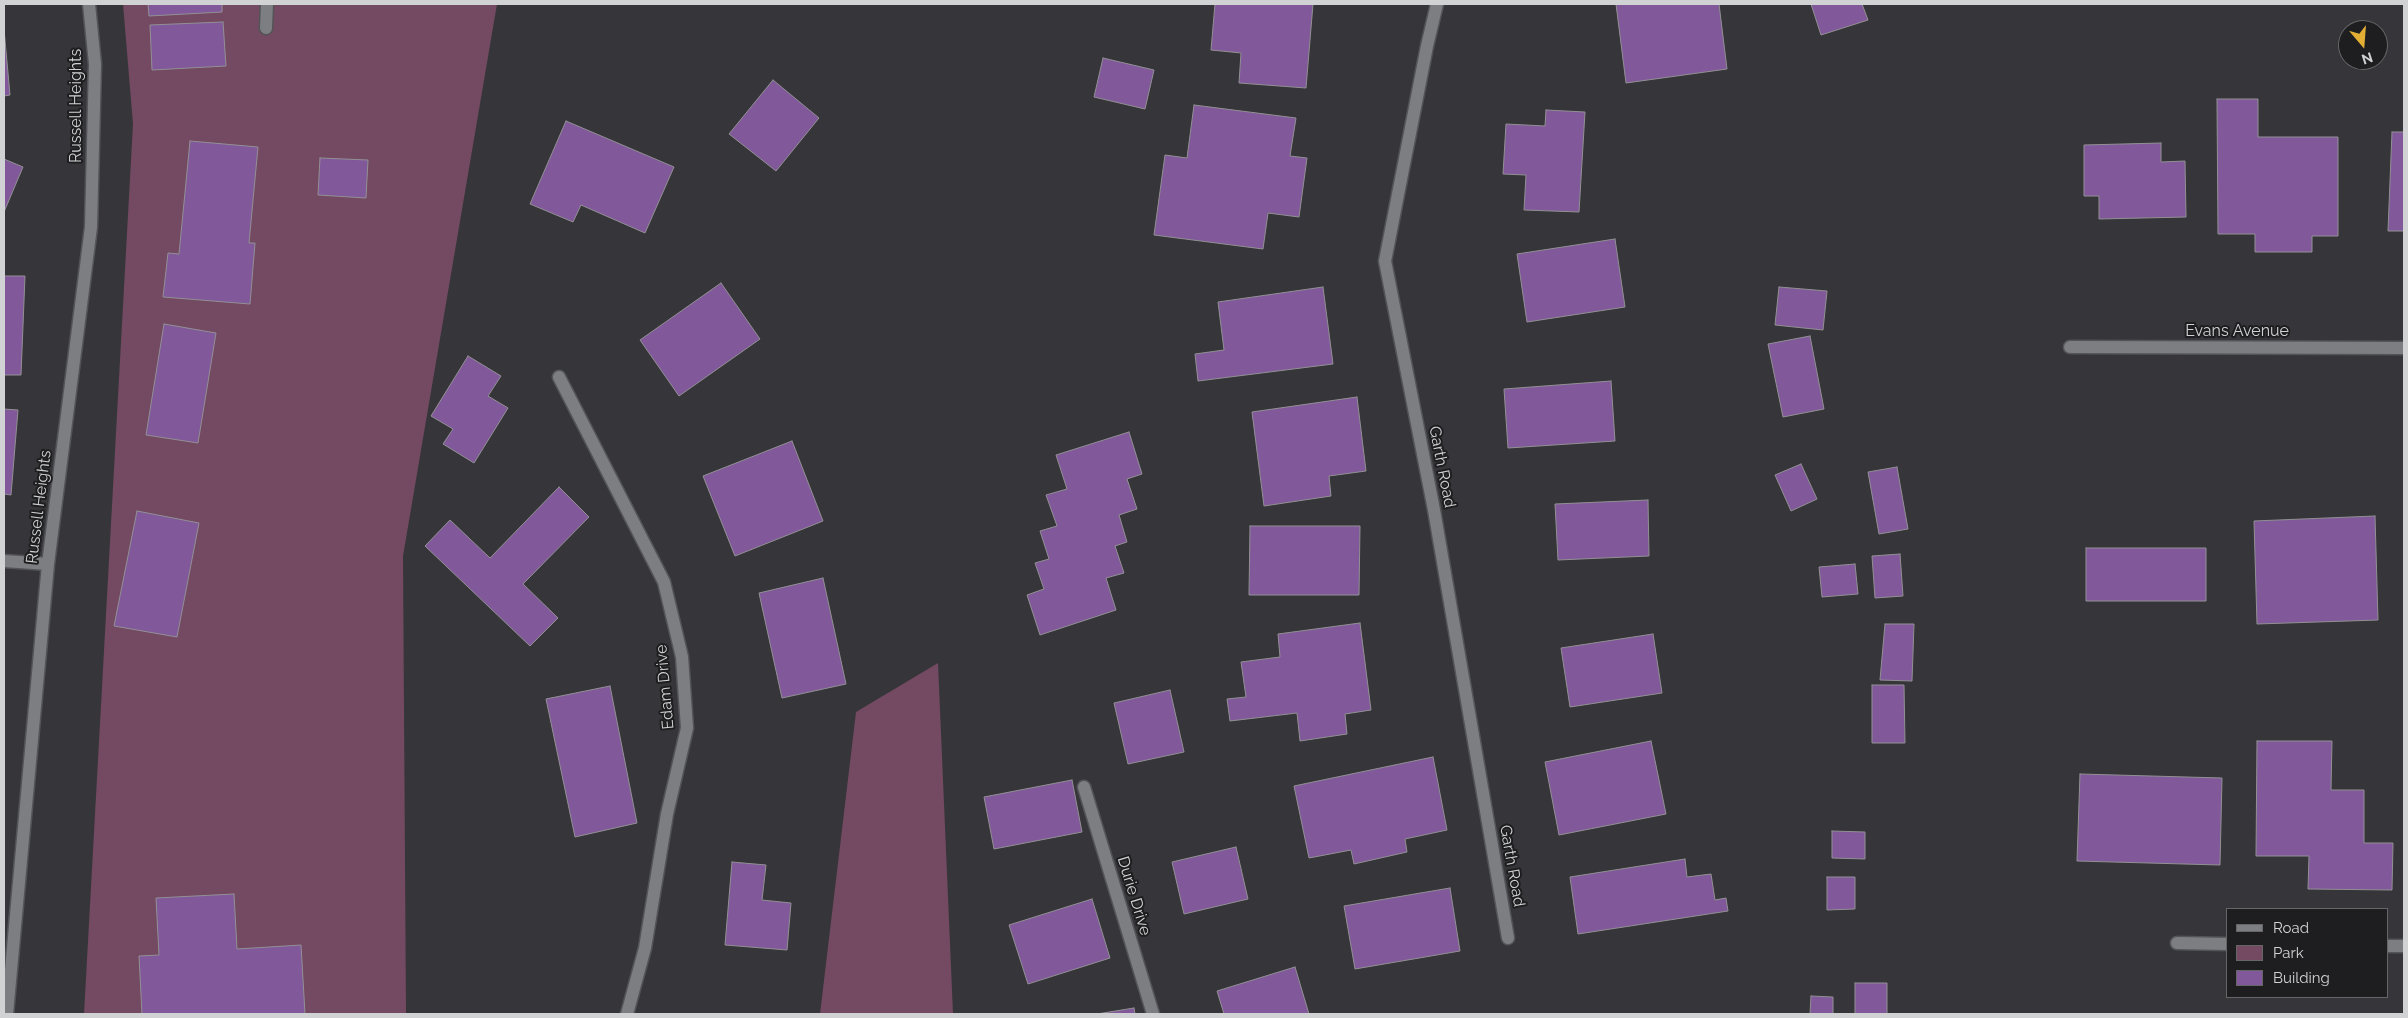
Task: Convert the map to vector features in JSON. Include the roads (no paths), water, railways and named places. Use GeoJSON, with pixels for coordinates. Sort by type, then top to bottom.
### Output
{"type":"FeatureCollection","features":[{"type":"Feature","properties":{"kind":"street","name":"Russell Heights"},"geometry":{"type":"LineString","coordinates":[[7,1014],[48,564],[91,227],[95,64],[89,4]]}},
{"type":"Feature","properties":{"kind":"street"},"geometry":{"type":"LineString","coordinates":[[266,28],[267,4]]}},
{"type":"Feature","properties":{"kind":"street","name":"Garth Road"},"geometry":{"type":"LineString","coordinates":[[1437,4],[1385,261],[1434,510],[1508,938]]}},
{"type":"Feature","properties":{"kind":"street","name":"Evans Avenue"},"geometry":{"type":"LineString","coordinates":[[2070,347],[2404,348]]}},
{"type":"Feature","properties":{"kind":"street","name":"Edam Drive"},"geometry":{"type":"LineString","coordinates":[[559,377],[664,582],[682,657],[687,728],[667,814],[645,948],[627,1014]]}},
{"type":"Feature","properties":{"kind":"street"},"geometry":{"type":"LineString","coordinates":[[4,561],[48,564]]}},
{"type":"Feature","properties":{"kind":"street","name":"Durie Drive"},"geometry":{"type":"LineString","coordinates":[[1084,787],[1153,1014]]}},
{"type":"Feature","properties":{"kind":"street"},"geometry":{"type":"LineString","coordinates":[[2177,943],[2226,944]]}},
{"type":"Feature","properties":{"kind":"street"},"geometry":{"type":"LineString","coordinates":[[2388,946],[2404,946]]}}]}
